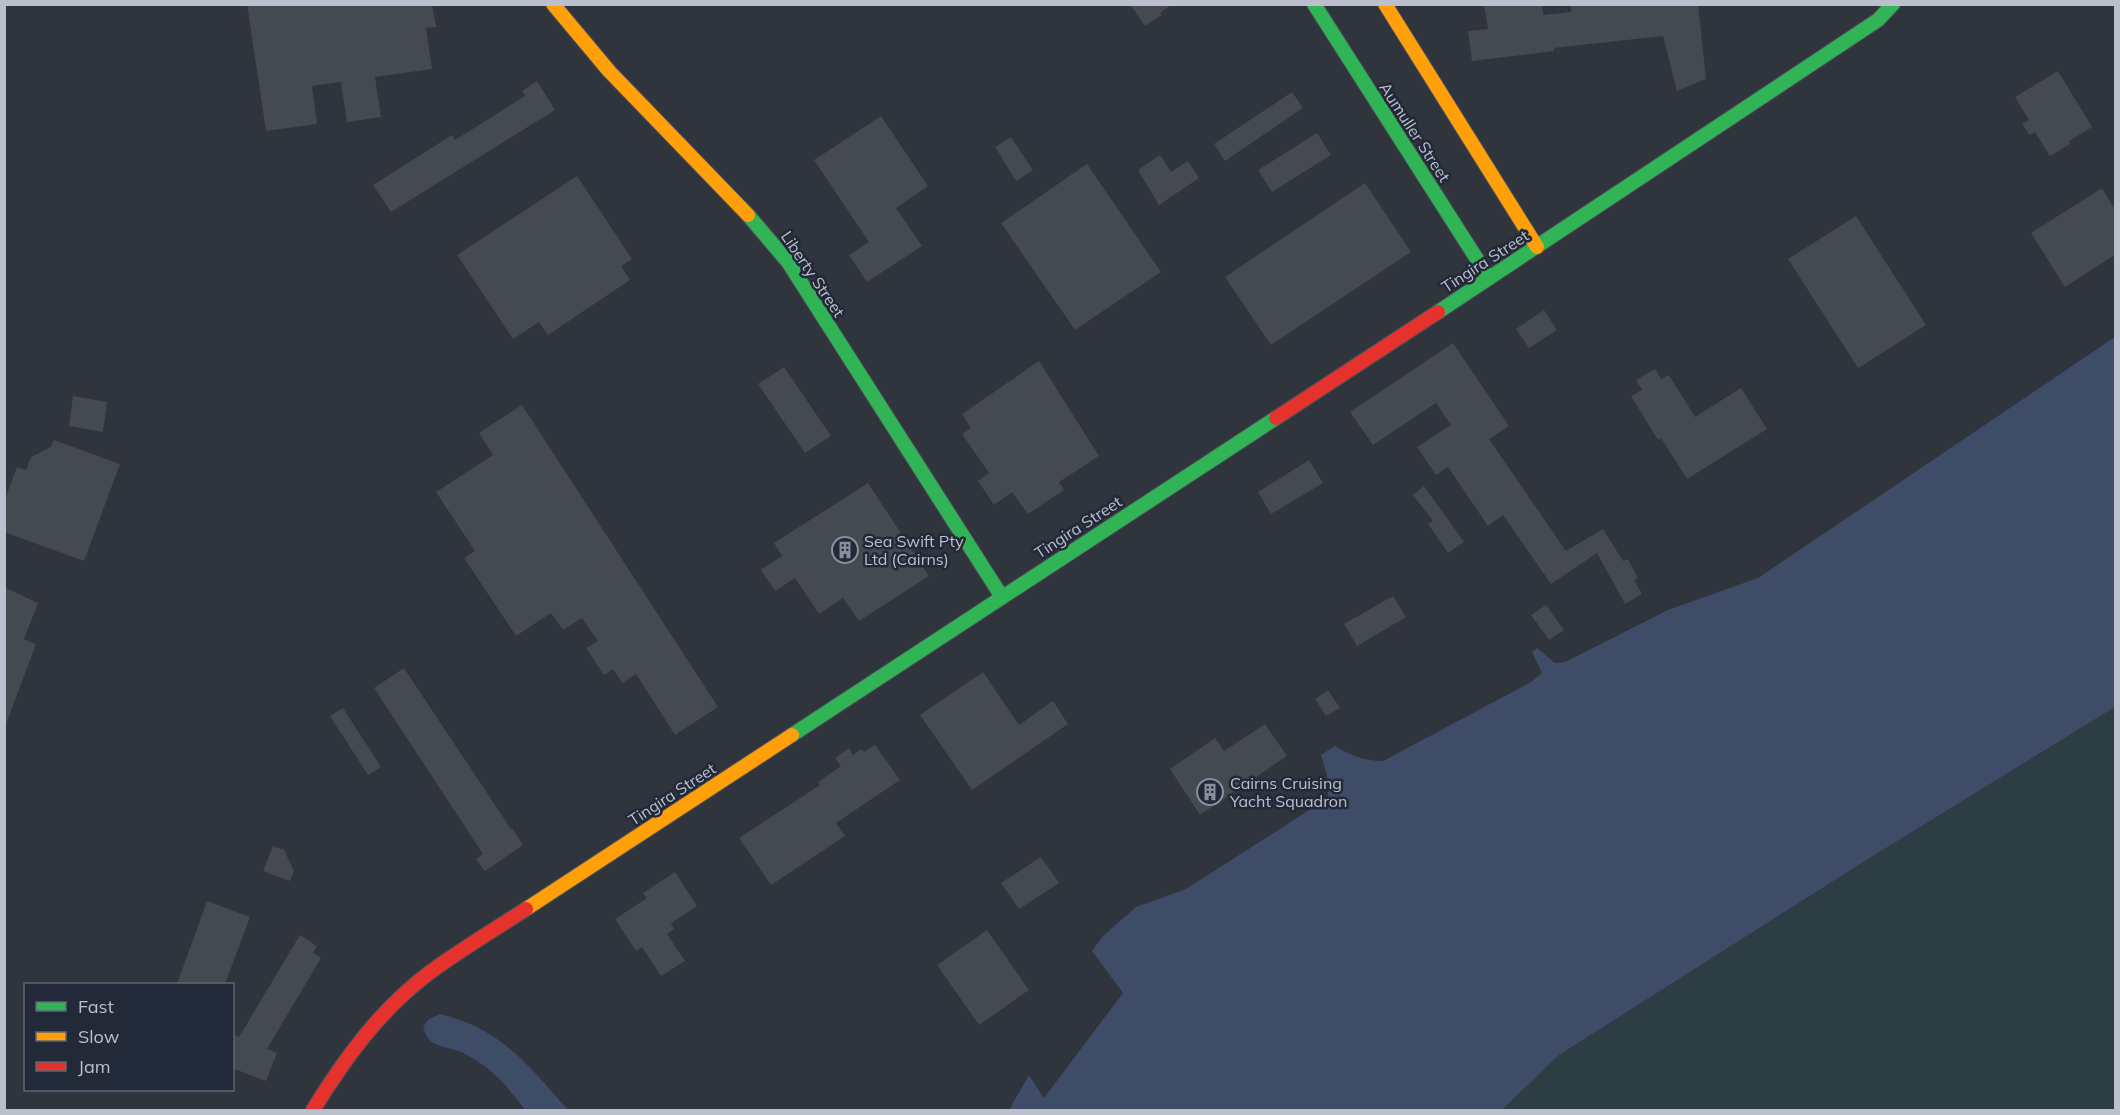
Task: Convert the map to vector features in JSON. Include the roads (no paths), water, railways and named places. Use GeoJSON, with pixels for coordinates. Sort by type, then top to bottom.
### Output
{"type":"FeatureCollection","features":[{"type":"Feature","properties":{"kind":"street","name":"Liberty Street"},"geometry":{"type":"LineString","coordinates":[[553,4],[599,62],[758,224],[788,262],[1002,597]]}},
{"type":"Feature","properties":{"kind":"street","name":"Aumuller Street"},"geometry":{"type":"LineString","coordinates":[[1314,4],[1489,278]]}},
{"type":"Feature","properties":{"kind":"street"},"geometry":{"type":"LineString","coordinates":[[1385,4],[1537,247]]}},
{"type":"Feature","properties":{"kind":"street","name":"Tingira Street"},"geometry":{"type":"LineString","coordinates":[[313,1110],[346,1058],[366,1033],[394,1003],[429,973],[1537,247],[1878,20],[1893,4]]}},
{"type":"Feature","properties":{"kind":"water"},"geometry":{"type":"Polygon","coordinates":[[[2115,337],[2115,707],[1868,859],[1559,1055],[1502,1110],[1009,1110],[1029,1075],[1044,1098],[1123,993],[1092,951],[1103,936],[1136,907],[1186,889],[1328,798],[1327,775],[1321,755],[1335,746],[1358,757],[1383,761],[1531,682],[1542,673],[1532,652],[1537,648],[1555,663],[1565,662],[1668,610],[1758,578],[2115,337]]]}},
{"type":"Feature","properties":{"kind":"water"},"geometry":{"type":"Polygon","coordinates":[[[440,1014],[481,1029],[497,1039],[540,1078],[568,1110],[525,1110],[503,1083],[484,1066],[459,1051],[432,1042],[423,1026],[429,1019],[440,1014]]]}},
{"type":"Feature","properties":{"kind":"place","name":"Sea Swift Pty Ltd (Cairns)"},"geometry":{"type":"Point","coordinates":[845,550]}},
{"type":"Feature","properties":{"kind":"place","name":"Cairns Cruising Yacht Squadron"},"geometry":{"type":"Point","coordinates":[1210,792]}}]}
